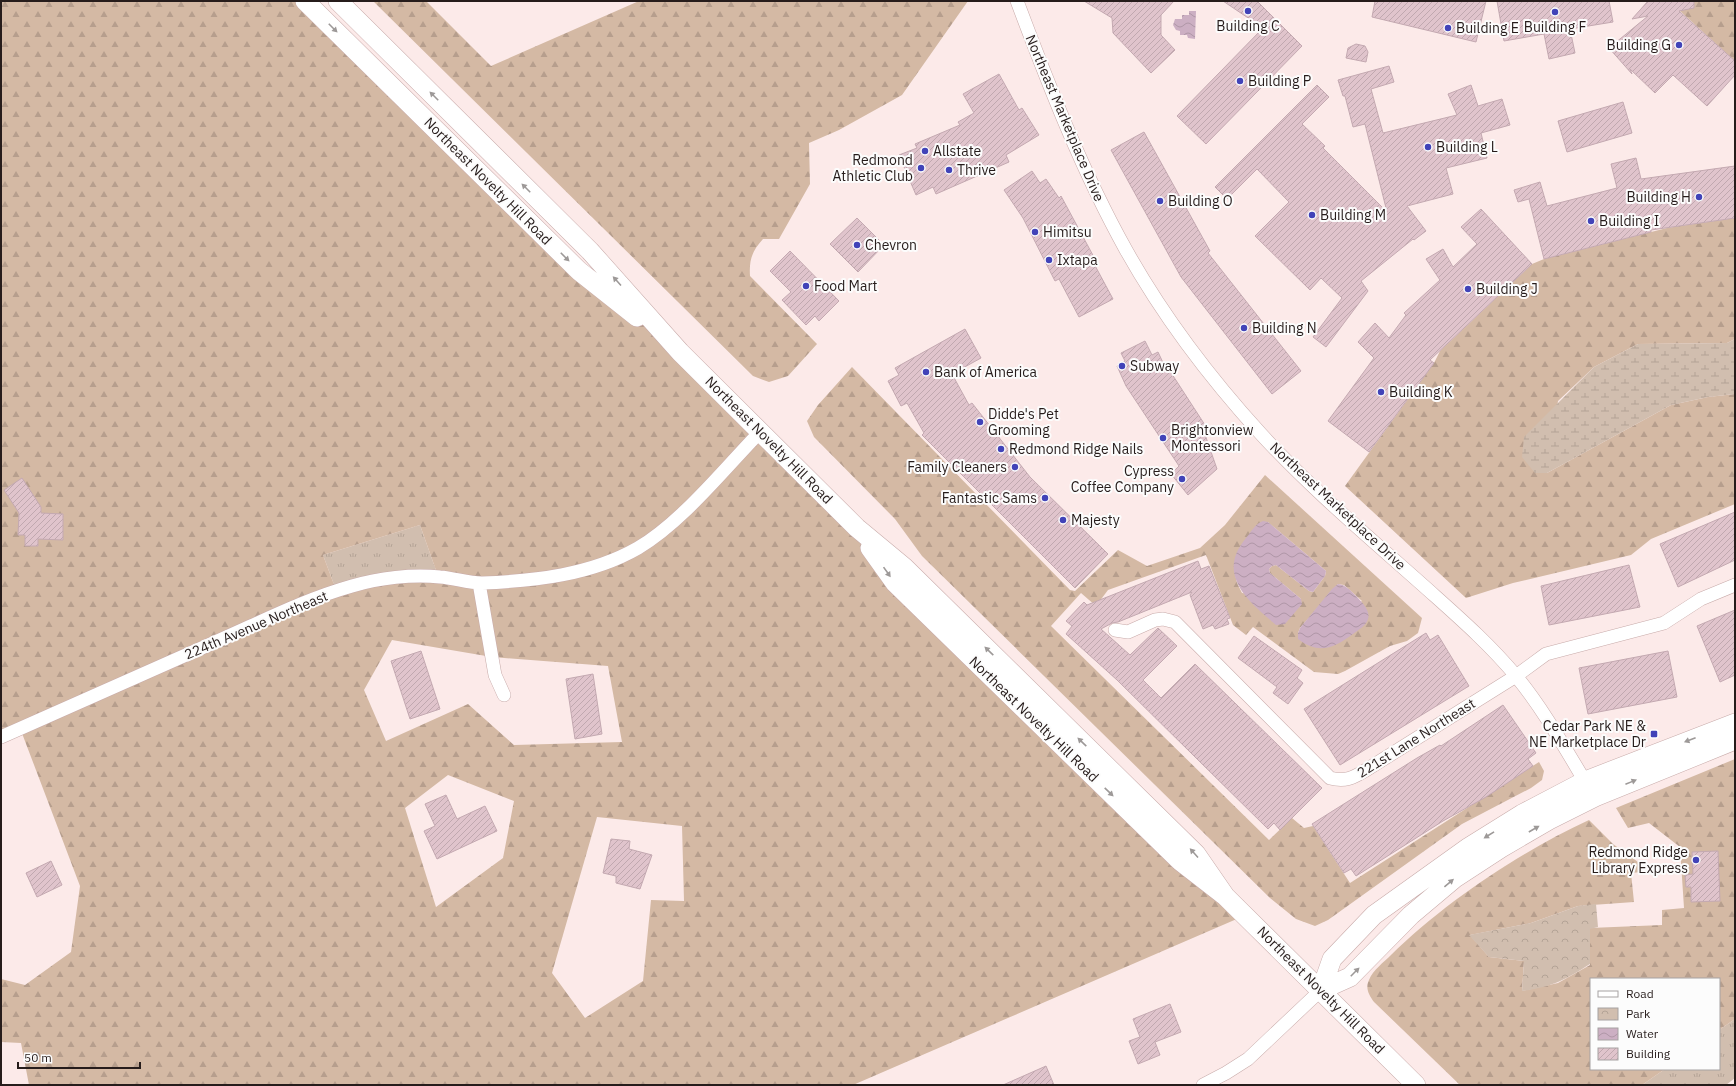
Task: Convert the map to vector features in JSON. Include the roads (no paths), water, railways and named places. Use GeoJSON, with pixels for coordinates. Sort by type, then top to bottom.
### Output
{"type":"FeatureCollection","features":[{"type":"Feature","properties":{"kind":"main road","name":"Northeast Novelty Hill Road"},"geometry":{"type":"LineString","coordinates":[[305,1],[579,270],[680,352]]}},
{"type":"Feature","properties":{"kind":"main road","name":"Northeast Novelty Hill Road"},"geometry":{"type":"LineString","coordinates":[[338,1],[590,251],[680,352],[760,432],[857,528],[904,567],[1196,854],[1225,896],[1416,1085]]}},
{"type":"Feature","properties":{"kind":"main road"},"geometry":{"type":"LineString","coordinates":[[1321,990],[1350,977],[1411,915],[1455,878],[1548,820],[1590,789],[1735,723]]}},
{"type":"Feature","properties":{"kind":"main road"},"geometry":{"type":"LineString","coordinates":[[1321,990],[1332,959],[1374,916],[1469,847],[1522,814],[1590,789],[1735,740]]}},
{"type":"Feature","properties":{"kind":"street","name":"Northeast Marketplace Drive"},"geometry":{"type":"LineString","coordinates":[[1016,1],[1067,129],[1100,200],[1126,250],[1155,298],[1203,364],[1268,442],[1332,504],[1474,632],[1516,676],[1550,722],[1590,789]]}},
{"type":"Feature","properties":{"kind":"street","name":"224th Avenue Northeast"},"geometry":{"type":"LineString","coordinates":[[1,736],[153,670],[316,596],[355,585],[397,578],[438,576],[479,583],[572,573],[606,563],[638,548],[673,522],[760,432]]}},
{"type":"Feature","properties":{"kind":"street"},"geometry":{"type":"LineString","coordinates":[[479,583],[495,675],[504,695]]}},
{"type":"Feature","properties":{"kind":"street","name":"221st Lane Northeast"},"geometry":{"type":"LineString","coordinates":[[1115,630],[1128,632],[1155,620],[1163,619],[1174,622],[1330,778],[1340,780],[1350,779],[1366,770],[1516,676],[1546,654],[1664,623],[1702,599],[1735,585]]}},
{"type":"Feature","properties":{"kind":"street"},"geometry":{"type":"LineString","coordinates":[[1203,1085],[1248,1059],[1321,990]]}},
{"type":"Feature","properties":{"kind":"water"},"geometry":{"type":"Polygon","coordinates":[[[1189,11],[1196,11],[1195,39],[1188,38],[1187,35],[1180,35],[1180,31],[1176,30],[1173,25],[1175,19],[1182,19],[1182,15],[1189,15],[1189,11]]]}},
{"type":"Feature","properties":{"kind":"water"},"geometry":{"type":"Polygon","coordinates":[[[1263,521],[1268,522],[1326,571],[1325,576],[1313,592],[1309,591],[1276,565],[1269,569],[1270,573],[1301,599],[1302,604],[1285,624],[1276,625],[1256,607],[1239,587],[1235,576],[1234,564],[1237,551],[1253,528],[1263,521]]]}},
{"type":"Feature","properties":{"kind":"water"},"geometry":{"type":"Polygon","coordinates":[[[1338,584],[1348,588],[1363,603],[1369,616],[1366,624],[1339,643],[1326,648],[1313,647],[1298,639],[1300,628],[1332,589],[1338,584]]]}},
{"type":"Feature","properties":{"kind":"place","name":"Building C"},"geometry":{"type":"Point","coordinates":[1248,11]}},
{"type":"Feature","properties":{"kind":"place","name":"Building F"},"geometry":{"type":"Point","coordinates":[1555,12]}},
{"type":"Feature","properties":{"kind":"place","name":"Building E"},"geometry":{"type":"Point","coordinates":[1448,28]}},
{"type":"Feature","properties":{"kind":"place","name":"Building G"},"geometry":{"type":"Point","coordinates":[1679,45]}},
{"type":"Feature","properties":{"kind":"place","name":"Building P"},"geometry":{"type":"Point","coordinates":[1240,81]}},
{"type":"Feature","properties":{"kind":"place","name":"Building L"},"geometry":{"type":"Point","coordinates":[1428,147]}},
{"type":"Feature","properties":{"kind":"place","name":"Allstate"},"geometry":{"type":"Point","coordinates":[925,151]}},
{"type":"Feature","properties":{"kind":"place","name":"Redmond Athletic Club"},"geometry":{"type":"Point","coordinates":[921,168]}},
{"type":"Feature","properties":{"kind":"place","name":"Thrive"},"geometry":{"type":"Point","coordinates":[949,170]}},
{"type":"Feature","properties":{"kind":"place","name":"Building H"},"geometry":{"type":"Point","coordinates":[1699,197]}},
{"type":"Feature","properties":{"kind":"place","name":"Building O"},"geometry":{"type":"Point","coordinates":[1160,201]}},
{"type":"Feature","properties":{"kind":"place","name":"Building M"},"geometry":{"type":"Point","coordinates":[1312,215]}},
{"type":"Feature","properties":{"kind":"place","name":"Building I"},"geometry":{"type":"Point","coordinates":[1591,221]}},
{"type":"Feature","properties":{"kind":"place","name":"Himitsu"},"geometry":{"type":"Point","coordinates":[1035,232]}},
{"type":"Feature","properties":{"kind":"place","name":"Chevron"},"geometry":{"type":"Point","coordinates":[857,245]}},
{"type":"Feature","properties":{"kind":"place","name":"Ixtapa"},"geometry":{"type":"Point","coordinates":[1049,260]}},
{"type":"Feature","properties":{"kind":"place","name":"Food Mart"},"geometry":{"type":"Point","coordinates":[806,286]}},
{"type":"Feature","properties":{"kind":"place","name":"Building J"},"geometry":{"type":"Point","coordinates":[1468,289]}},
{"type":"Feature","properties":{"kind":"place","name":"Building N"},"geometry":{"type":"Point","coordinates":[1244,328]}},
{"type":"Feature","properties":{"kind":"place","name":"Subway"},"geometry":{"type":"Point","coordinates":[1122,366]}},
{"type":"Feature","properties":{"kind":"place","name":"Bank of America"},"geometry":{"type":"Point","coordinates":[926,372]}},
{"type":"Feature","properties":{"kind":"place","name":"Building K"},"geometry":{"type":"Point","coordinates":[1381,392]}},
{"type":"Feature","properties":{"kind":"place","name":"Didde's Pet Grooming"},"geometry":{"type":"Point","coordinates":[980,422]}},
{"type":"Feature","properties":{"kind":"place","name":"Brightonview Montessori"},"geometry":{"type":"Point","coordinates":[1163,438]}},
{"type":"Feature","properties":{"kind":"place","name":"Redmond Ridge Nails"},"geometry":{"type":"Point","coordinates":[1001,449]}},
{"type":"Feature","properties":{"kind":"place","name":"Family Cleaners"},"geometry":{"type":"Point","coordinates":[1015,467]}},
{"type":"Feature","properties":{"kind":"place","name":"Cypress Coffee Company"},"geometry":{"type":"Point","coordinates":[1182,479]}},
{"type":"Feature","properties":{"kind":"place","name":"Fantastic Sams"},"geometry":{"type":"Point","coordinates":[1045,498]}},
{"type":"Feature","properties":{"kind":"place","name":"Majesty"},"geometry":{"type":"Point","coordinates":[1063,520]}},
{"type":"Feature","properties":{"kind":"place","name":"Cedar Park NE & NE Marketplace Dr"},"geometry":{"type":"Point","coordinates":[1654,734]}},
{"type":"Feature","properties":{"kind":"place","name":"Redmond Ridge Library Express"},"geometry":{"type":"Point","coordinates":[1696,860]}}]}
